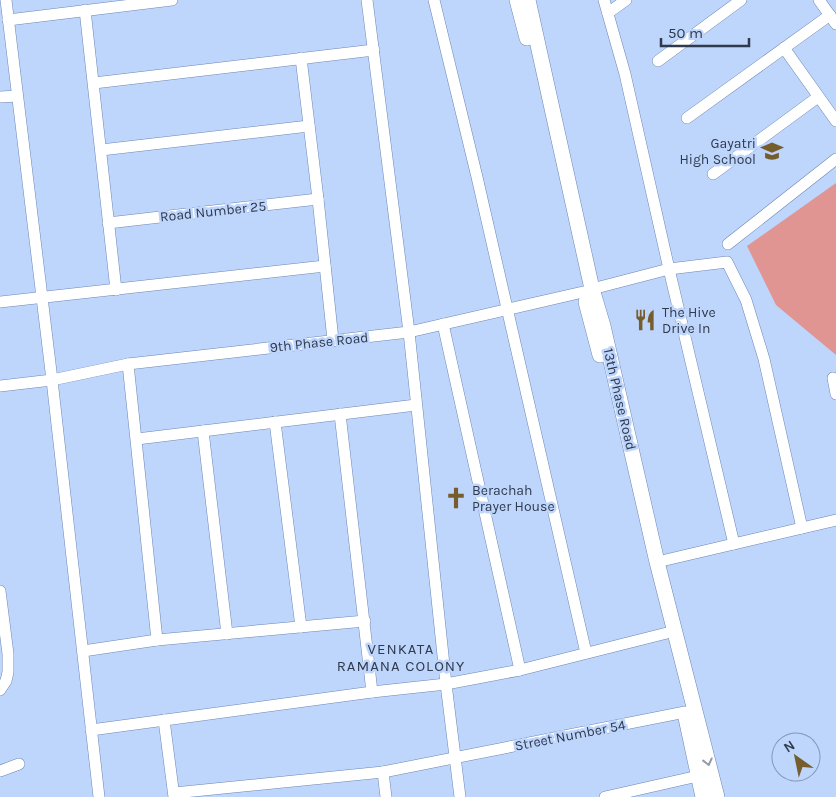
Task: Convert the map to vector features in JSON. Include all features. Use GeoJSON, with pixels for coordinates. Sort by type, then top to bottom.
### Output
{"type":"FeatureCollection","features":[{"type":"Feature","properties":{"kind":"street"},"geometry":{"type":"LineString","coordinates":[[6,0],[6,25],[17,96],[52,380],[99,797]]}},
{"type":"Feature","properties":{"kind":"street"},"geometry":{"type":"LineString","coordinates":[[6,25],[85,10],[172,0]]}},
{"type":"Feature","properties":{"kind":"street"},"geometry":{"type":"LineString","coordinates":[[368,0],[409,332],[446,684],[460,797]]}},
{"type":"Feature","properties":{"kind":"street"},"geometry":{"type":"LineString","coordinates":[[434,0],[477,177],[586,653]]}},
{"type":"Feature","properties":{"kind":"street","name":"13th Phase Road"},"geometry":{"type":"LineString","coordinates":[[517,0],[657,562],[696,739],[698,776],[704,797]]}},
{"type":"Feature","properties":{"kind":"street","name":"13th Phase Road"},"geometry":{"type":"LineString","coordinates":[[528,0],[588,290]]}},
{"type":"Feature","properties":{"kind":"street"},"geometry":{"type":"LineString","coordinates":[[604,0],[624,74],[734,544]]}},
{"type":"Feature","properties":{"kind":"street"},"geometry":{"type":"LineString","coordinates":[[608,13],[626,0]]}},
{"type":"Feature","properties":{"kind":"street"},"geometry":{"type":"LineString","coordinates":[[658,61],[741,0]]}},
{"type":"Feature","properties":{"kind":"street"},"geometry":{"type":"LineString","coordinates":[[686,118],[784,48],[833,20],[819,0]]}},
{"type":"Feature","properties":{"kind":"street"},"geometry":{"type":"LineString","coordinates":[[85,10],[116,290]]}},
{"type":"Feature","properties":{"kind":"street"},"geometry":{"type":"LineString","coordinates":[[784,48],[836,121]]}},
{"type":"Feature","properties":{"kind":"street"},"geometry":{"type":"LineString","coordinates":[[94,83],[374,50]]}},
{"type":"Feature","properties":{"kind":"street"},"geometry":{"type":"LineString","coordinates":[[301,58],[333,340]]}},
{"type":"Feature","properties":{"kind":"street"},"geometry":{"type":"LineString","coordinates":[[0,98],[17,96]]}},
{"type":"Feature","properties":{"kind":"street"},"geometry":{"type":"LineString","coordinates":[[713,174],[818,96]]}},
{"type":"Feature","properties":{"kind":"street"},"geometry":{"type":"LineString","coordinates":[[101,150],[309,126]]}},
{"type":"Feature","properties":{"kind":"street"},"geometry":{"type":"LineString","coordinates":[[728,244],[836,159]]}},
{"type":"Feature","properties":{"kind":"street","name":"Road Number 25"},"geometry":{"type":"LineString","coordinates":[[108,222],[318,200]]}},
{"type":"Feature","properties":{"kind":"street","name":"9th Phase Road"},"geometry":{"type":"LineString","coordinates":[[0,386],[52,380],[128,364],[409,332],[507,310],[669,269],[727,262],[746,300],[764,359],[802,528]]}},
{"type":"Feature","properties":{"kind":"street"},"geometry":{"type":"LineString","coordinates":[[0,302],[325,266]]}},
{"type":"Feature","properties":{"kind":"street"},"geometry":{"type":"LineString","coordinates":[[443,324],[520,670]]}},
{"type":"Feature","properties":{"kind":"street","name":"13th Phase Road"},"geometry":{"type":"LineString","coordinates":[[597,326],[685,712],[717,797]]}},
{"type":"Feature","properties":{"kind":"street"},"geometry":{"type":"LineString","coordinates":[[128,364],[157,640]]}},
{"type":"Feature","properties":{"kind":"street"},"geometry":{"type":"LineString","coordinates":[[833,378],[836,394]]}},
{"type":"Feature","properties":{"kind":"street"},"geometry":{"type":"LineString","coordinates":[[137,439],[416,405]]}},
{"type":"Feature","properties":{"kind":"street"},"geometry":{"type":"LineString","coordinates":[[340,414],[372,692]]}},
{"type":"Feature","properties":{"kind":"street"},"geometry":{"type":"LineString","coordinates":[[275,422],[301,627]]}},
{"type":"Feature","properties":{"kind":"street"},"geometry":{"type":"LineString","coordinates":[[203,431],[227,634]]}},
{"type":"Feature","properties":{"kind":"street"},"geometry":{"type":"LineString","coordinates":[[657,562],[836,520]]}},
{"type":"Feature","properties":{"kind":"street"},"geometry":{"type":"LineString","coordinates":[[0,598],[8,654],[8,672],[6,681],[0,690]]}},
{"type":"Feature","properties":{"kind":"street"},"geometry":{"type":"LineString","coordinates":[[83,651],[157,640],[365,621]]}},
{"type":"Feature","properties":{"kind":"street"},"geometry":{"type":"LineString","coordinates":[[91,730],[372,692],[446,684],[520,670],[668,633]]}},
{"type":"Feature","properties":{"kind":"street","name":"Street Number 54"},"geometry":{"type":"LineString","coordinates":[[174,795],[383,772],[685,712]]}},
{"type":"Feature","properties":{"kind":"street"},"geometry":{"type":"LineString","coordinates":[[164,720],[174,795]]}},
{"type":"Feature","properties":{"kind":"street"},"geometry":{"type":"LineString","coordinates":[[0,771],[19,764]]}},
{"type":"Feature","properties":{"kind":"street"},"geometry":{"type":"LineString","coordinates":[[383,772],[386,797]]}},
{"type":"Feature","properties":{"kind":"street"},"geometry":{"type":"LineString","coordinates":[[605,797],[698,776]]}},
{"type":"Feature","properties":{"kind":"shaded area"},"geometry":{"type":"Polygon","coordinates":[[[836,183],[836,355],[776,305],[747,246],[836,183]]]}},
{"type":"Feature","properties":{"kind":"place","name":"Gayatri High School"},"geometry":{"type":"Point","coordinates":[772,151]}},
{"type":"Feature","properties":{"kind":"place","name":"The Hive Drive In"},"geometry":{"type":"Point","coordinates":[645,320]}},
{"type":"Feature","properties":{"kind":"place","name":"Berachah Prayer House"},"geometry":{"type":"Point","coordinates":[456,498]}},
{"type":"Feature","properties":{"kind":"district","name":"VENKATA RAMANA COLONY"},"geometry":{"type":"Point","coordinates":[401,658]}}]}
